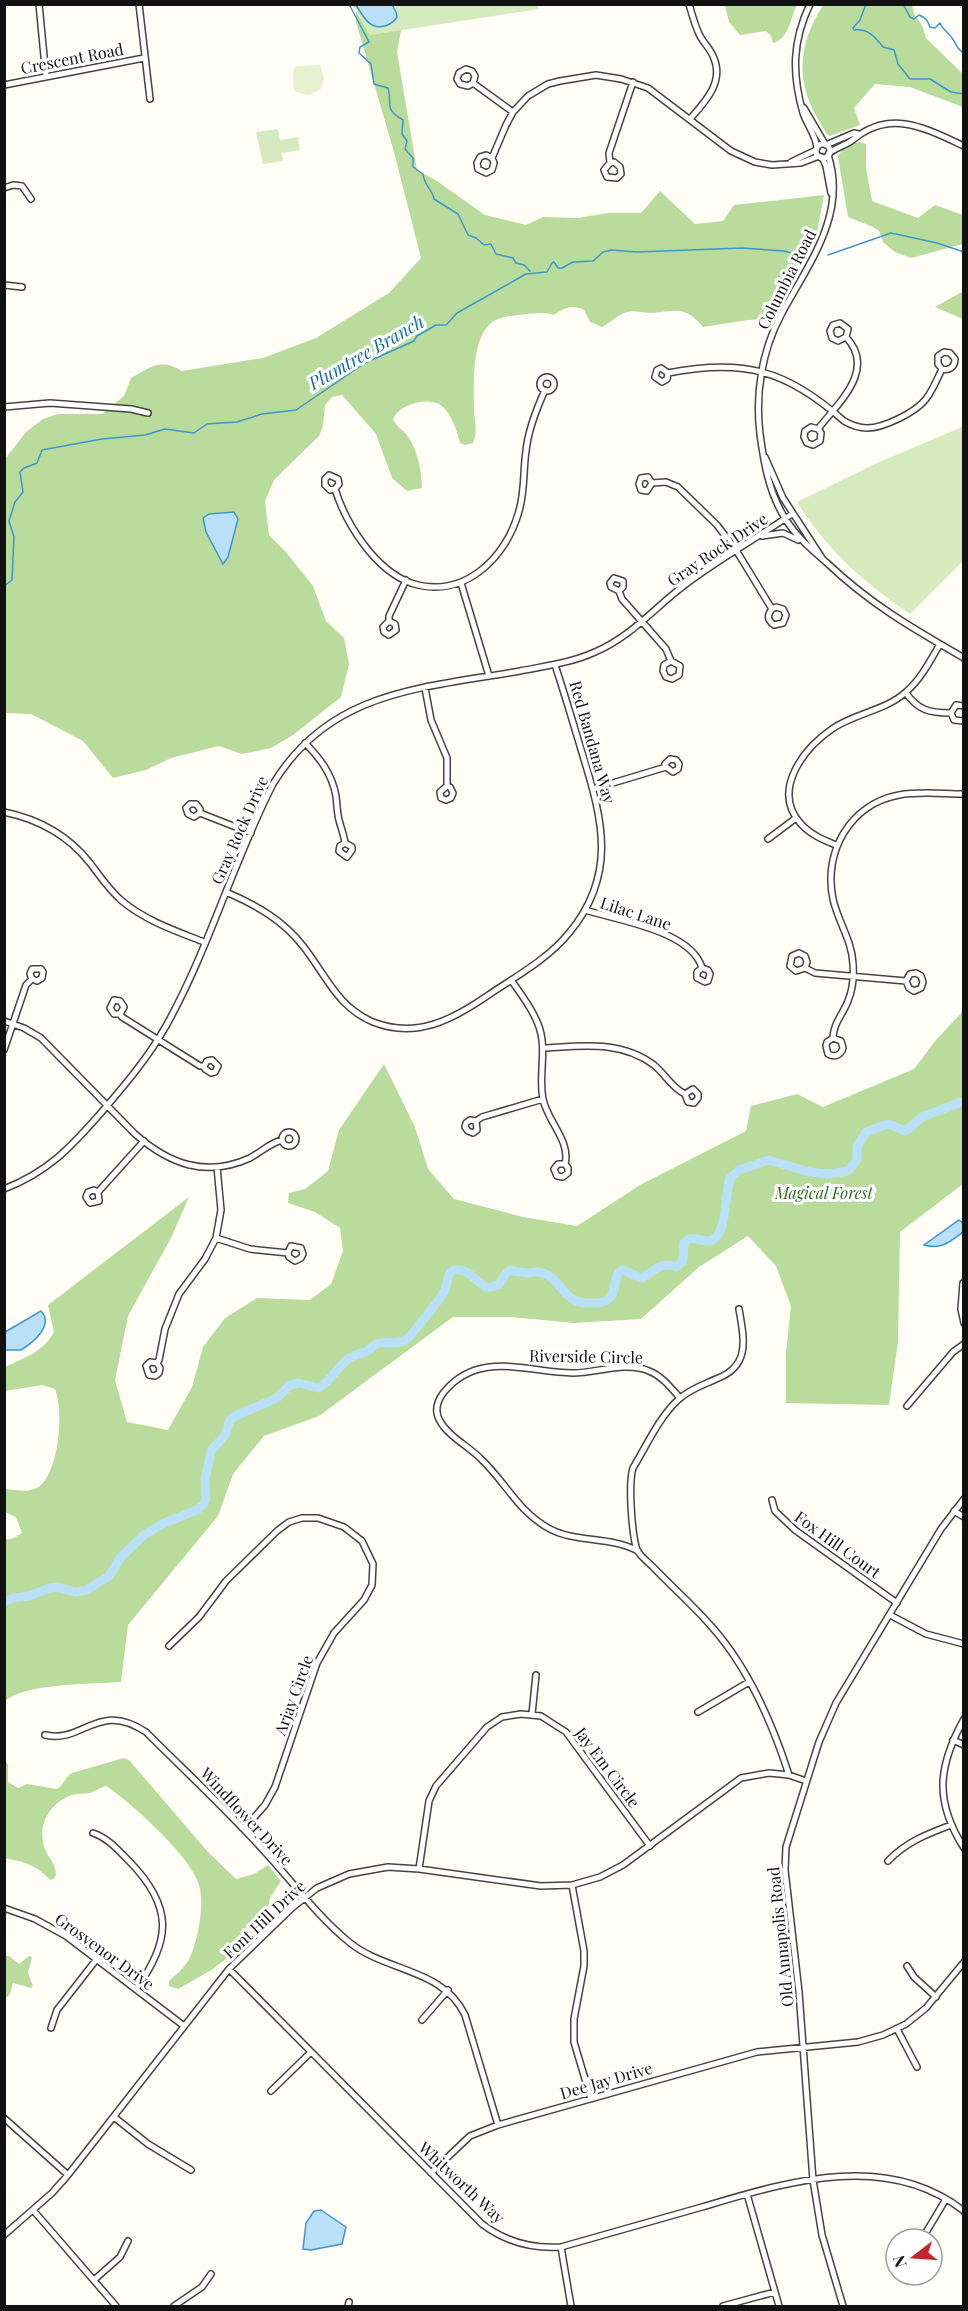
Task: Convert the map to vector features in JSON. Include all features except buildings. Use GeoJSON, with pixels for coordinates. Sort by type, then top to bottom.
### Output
{"type":"FeatureCollection","features":[{"type":"Feature","properties":{"kind":"street"},"geometry":{"type":"LineString","coordinates":[[39,4],[46,77]]}},
{"type":"Feature","properties":{"kind":"street"},"geometry":{"type":"LineString","coordinates":[[139,4],[150,99]]}},
{"type":"Feature","properties":{"kind":"street"},"geometry":{"type":"LineString","coordinates":[[689,4],[698,30],[712,54],[716,68],[712,91],[690,119]]}},
{"type":"Feature","properties":{"kind":"street","name":"Columbia Road"},"geometry":{"type":"LineString","coordinates":[[810,4],[800,28],[795,51],[794,73],[804,116],[826,166],[832,197],[831,212],[824,238],[780,317],[761,371],[757,408],[768,481],[785,519],[803,543],[868,600],[963,658]]}},
{"type":"Feature","properties":{"kind":"street","name":"Crescent Road"},"geometry":{"type":"LineString","coordinates":[[4,86],[144,58]]}},
{"type":"Feature","properties":{"kind":"street"},"geometry":{"type":"LineString","coordinates":[[492,158],[513,112],[537,90],[570,78],[603,76],[633,82],[658,94],[742,158],[765,164],[791,162],[822,153],[854,139],[858,134]]}},
{"type":"Feature","properties":{"kind":"street"},"geometry":{"type":"LineString","coordinates":[[610,163],[609,153],[633,82]]}},
{"type":"Feature","properties":{"kind":"street"},"geometry":{"type":"LineString","coordinates":[[473,83],[513,112]]}},
{"type":"Feature","properties":{"kind":"street","name":"Columbia Road"},"geometry":{"type":"LineString","coordinates":[[801,105],[829,147],[822,153]]}},
{"type":"Feature","properties":{"kind":"street"},"geometry":{"type":"LineString","coordinates":[[822,153],[825,144],[880,125],[901,123],[926,128],[963,146]]}},
{"type":"Feature","properties":{"kind":"street"},"geometry":{"type":"LineString","coordinates":[[4,188],[13,185],[22,186],[32,199]]}},
{"type":"Feature","properties":{"kind":"street"},"geometry":{"type":"LineString","coordinates":[[4,285],[22,287]]}},
{"type":"Feature","properties":{"kind":"street"},"geometry":{"type":"LineString","coordinates":[[818,429],[849,390],[857,376],[856,355],[846,337]]}},
{"type":"Feature","properties":{"kind":"street"},"geometry":{"type":"LineString","coordinates":[[668,373],[711,367],[738,367],[761,371],[794,383],[844,421],[858,428],[866,428],[881,425],[905,415],[921,405],[942,369]]}},
{"type":"Feature","properties":{"kind":"street"},"geometry":{"type":"LineString","coordinates":[[335,489],[344,514],[358,537],[386,567],[406,580],[434,587],[461,583],[484,569],[499,553],[511,533],[522,497],[528,438],[545,390]]}},
{"type":"Feature","properties":{"kind":"street"},"geometry":{"type":"LineString","coordinates":[[4,407],[50,403],[130,409],[148,413]]}},
{"type":"Feature","properties":{"kind":"street","name":"Columbia Road"},"geometry":{"type":"LineString","coordinates":[[761,444],[777,485],[792,514],[824,561]]}},
{"type":"Feature","properties":{"kind":"street"},"geometry":{"type":"LineString","coordinates":[[652,483],[666,482],[684,492],[717,525],[736,550],[772,609]]}},
{"type":"Feature","properties":{"kind":"street","name":"Gray Rock Drive"},"geometry":{"type":"LineString","coordinates":[[4,1189],[33,1176],[52,1164],[71,1147],[158,1040],[183,992],[276,778],[305,743],[328,723],[355,708],[385,696],[555,664],[597,652],[642,622],[677,590],[792,514]]}},
{"type":"Feature","properties":{"kind":"street"},"geometry":{"type":"LineString","coordinates":[[757,537],[783,533],[803,543]]}},
{"type":"Feature","properties":{"kind":"street"},"geometry":{"type":"LineString","coordinates":[[389,621],[390,612],[406,580]]}},
{"type":"Feature","properties":{"kind":"street"},"geometry":{"type":"LineString","coordinates":[[461,583],[489,676]]}},
{"type":"Feature","properties":{"kind":"street"},"geometry":{"type":"LineString","coordinates":[[619,591],[622,599],[666,649],[671,661]]}},
{"type":"Feature","properties":{"kind":"street"},"geometry":{"type":"LineString","coordinates":[[836,845],[806,830],[796,818],[790,801],[790,787],[798,764],[823,736],[840,724],[882,707],[906,693],[926,668],[940,644]]}},
{"type":"Feature","properties":{"kind":"street","name":"Red Bandana Way"},"geometry":{"type":"LineString","coordinates":[[226,892],[261,909],[285,927],[302,945],[341,1001],[356,1013],[381,1025],[410,1029],[437,1024],[457,1016],[511,980],[550,952],[569,933],[585,910],[594,888],[602,851],[602,826],[593,789],[555,664]]}},
{"type":"Feature","properties":{"kind":"street"},"geometry":{"type":"LineString","coordinates":[[425,688],[431,720],[447,758],[447,786]]}},
{"type":"Feature","properties":{"kind":"street"},"geometry":{"type":"LineString","coordinates":[[906,693],[913,703],[924,711],[951,713]]}},
{"type":"Feature","properties":{"kind":"street"},"geometry":{"type":"LineString","coordinates":[[951,713],[956,705],[963,706]]}},
{"type":"Feature","properties":{"kind":"street"},"geometry":{"type":"LineString","coordinates":[[951,713],[956,721],[963,721]]}},
{"type":"Feature","properties":{"kind":"street"},"geometry":{"type":"LineString","coordinates":[[305,743],[322,762],[330,778],[345,843]]}},
{"type":"Feature","properties":{"kind":"street"},"geometry":{"type":"LineString","coordinates":[[593,789],[666,767]]}},
{"type":"Feature","properties":{"kind":"street"},"geometry":{"type":"LineString","coordinates":[[833,1038],[834,1029],[848,1000],[854,976],[850,945],[836,909],[831,886],[836,845],[855,818],[870,806],[886,798],[906,794],[963,794]]}},
{"type":"Feature","properties":{"kind":"street"},"geometry":{"type":"LineString","coordinates":[[4,812],[31,819],[58,833],[80,851],[110,889],[132,909],[156,922],[204,942]]}},
{"type":"Feature","properties":{"kind":"street"},"geometry":{"type":"LineString","coordinates":[[200,813],[251,833]]}},
{"type":"Feature","properties":{"kind":"street"},"geometry":{"type":"LineString","coordinates":[[768,839],[796,818]]}},
{"type":"Feature","properties":{"kind":"street","name":"Lilac Lane"},"geometry":{"type":"LineString","coordinates":[[585,910],[648,928],[676,940],[698,958],[702,968]]}},
{"type":"Feature","properties":{"kind":"street"},"geometry":{"type":"LineString","coordinates":[[805,968],[815,973],[906,981]]}},
{"type":"Feature","properties":{"kind":"street"},"geometry":{"type":"LineString","coordinates":[[4,1050],[26,985],[32,979]]}},
{"type":"Feature","properties":{"kind":"street"},"geometry":{"type":"LineString","coordinates":[[511,980],[533,1013],[544,1048],[543,1099],[564,1144],[565,1164]]}},
{"type":"Feature","properties":{"kind":"street"},"geometry":{"type":"LineString","coordinates":[[120,1014],[124,1019],[195,1064],[204,1066]]}},
{"type":"Feature","properties":{"kind":"street"},"geometry":{"type":"LineString","coordinates":[[4,1020],[41,1038],[144,1142],[160,1154],[179,1163],[217,1167],[249,1158],[282,1140]]}},
{"type":"Feature","properties":{"kind":"street"},"geometry":{"type":"LineString","coordinates":[[544,1048],[599,1045],[627,1050],[654,1065],[685,1094]]}},
{"type":"Feature","properties":{"kind":"street"},"geometry":{"type":"LineString","coordinates":[[476,1121],[491,1114],[543,1099]]}},
{"type":"Feature","properties":{"kind":"street"},"geometry":{"type":"LineString","coordinates":[[98,1192],[144,1142]]}},
{"type":"Feature","properties":{"kind":"street"},"geometry":{"type":"LineString","coordinates":[[157,1363],[167,1323],[179,1294],[205,1259],[216,1238],[221,1210],[217,1167]]}},
{"type":"Feature","properties":{"kind":"street"},"geometry":{"type":"LineString","coordinates":[[216,1238],[250,1249],[288,1253]]}},
{"type":"Feature","properties":{"kind":"street"},"geometry":{"type":"LineString","coordinates":[[963,1283],[961,1299],[963,1323]]}},
{"type":"Feature","properties":{"kind":"street"},"geometry":{"type":"LineString","coordinates":[[739,1309],[744,1337],[739,1363],[728,1374],[680,1398],[663,1417],[633,1468],[630,1478],[630,1495],[638,1551],[711,1626],[730,1651],[774,1730],[789,1775]]}},
{"type":"Feature","properties":{"kind":"street"},"geometry":{"type":"LineString","coordinates":[[907,1406],[953,1352],[963,1344]]}},
{"type":"Feature","properties":{"kind":"street","name":"Riverside Circle"},"geometry":{"type":"LineString","coordinates":[[638,1551],[621,1544],[561,1534],[549,1529],[525,1512],[480,1457],[442,1425],[437,1414],[438,1401],[448,1387],[465,1374],[474,1369],[494,1366],[573,1373],[640,1368],[658,1376],[680,1398]]}},
{"type":"Feature","properties":{"kind":"street","name":"Old Annapolis Road"},"geometry":{"type":"LineString","coordinates":[[843,2307],[822,2235],[813,2180],[796,1949],[787,1890],[785,1858],[790,1832],[806,1781],[819,1742],[836,1703],[963,1499]]}},
{"type":"Feature","properties":{"kind":"street","name":"Fox Hill Court"},"geometry":{"type":"LineString","coordinates":[[772,1500],[775,1511],[795,1530],[897,1603]]}},
{"type":"Feature","properties":{"kind":"street"},"geometry":{"type":"LineString","coordinates":[[954,1511],[963,1518]]}},
{"type":"Feature","properties":{"kind":"street","name":"Arjay Circle"},"geometry":{"type":"LineString","coordinates":[[169,1646],[199,1617],[226,1581],[277,1531],[290,1522],[310,1518],[324,1520],[354,1533],[368,1550],[373,1564],[372,1585],[364,1600],[334,1633],[317,1663],[276,1788],[244,1829]]}},
{"type":"Feature","properties":{"kind":"street"},"geometry":{"type":"LineString","coordinates":[[890,1615],[935,1638],[963,1644]]}},
{"type":"Feature","properties":{"kind":"street"},"geometry":{"type":"LineString","coordinates":[[419,1869],[429,1801],[436,1786],[487,1726],[502,1717],[532,1714],[536,1675]]}},
{"type":"Feature","properties":{"kind":"street"},"geometry":{"type":"LineString","coordinates":[[698,1712],[749,1682]]}},
{"type":"Feature","properties":{"kind":"street","name":"Jay Em Circle"},"geometry":{"type":"LineString","coordinates":[[532,1714],[549,1720],[566,1732],[650,1846]]}},
{"type":"Feature","properties":{"kind":"street"},"geometry":{"type":"LineString","coordinates":[[963,1719],[945,1758],[942,1780],[943,1802],[951,1825],[963,1848]]}},
{"type":"Feature","properties":{"kind":"street","name":"Windflower Drive"},"geometry":{"type":"LineString","coordinates":[[45,1735],[66,1734],[112,1720],[130,1723],[146,1732],[244,1829],[304,1898],[343,1937],[358,1949],[430,1979],[448,1990],[461,2006],[470,2026],[498,2125]]}},
{"type":"Feature","properties":{"kind":"street"},"geometry":{"type":"LineString","coordinates":[[953,1740],[963,1745]]}},
{"type":"Feature","properties":{"kind":"street","name":"Font Hill Drive"},"geometry":{"type":"LineString","coordinates":[[4,2235],[68,2175],[229,1970],[304,1898],[336,1878],[361,1870],[388,1867],[419,1869],[541,1886],[572,1885],[613,1870],[650,1846],[741,1778],[759,1773],[789,1775],[806,1781]]}},
{"type":"Feature","properties":{"kind":"street"},"geometry":{"type":"LineString","coordinates":[[888,1861],[907,1844],[951,1825]]}},
{"type":"Feature","properties":{"kind":"street"},"geometry":{"type":"LineString","coordinates":[[93,1833],[111,1842],[140,1872],[148,1881],[159,1905],[162,1916],[161,1942],[155,1960],[136,1989]]}},
{"type":"Feature","properties":{"kind":"street"},"geometry":{"type":"LineString","coordinates":[[572,1885],[584,1959],[573,2036],[576,2053],[591,2098]]}},
{"type":"Feature","properties":{"kind":"street","name":"Grosvenor Drive"},"geometry":{"type":"LineString","coordinates":[[4,1908],[52,1928],[184,2026]]}},
{"type":"Feature","properties":{"kind":"street"},"geometry":{"type":"LineString","coordinates":[[51,2028],[57,2010],[96,1960]]}},
{"type":"Feature","properties":{"kind":"street","name":"Dee Jay Drive"},"geometry":{"type":"LineString","coordinates":[[431,2173],[470,2136],[498,2125],[757,2052],[858,2042],[883,2035],[917,2016],[936,1997],[963,1962]]}},
{"type":"Feature","properties":{"kind":"street"},"geometry":{"type":"LineString","coordinates":[[907,1966],[918,1982],[936,1997]]}},
{"type":"Feature","properties":{"kind":"street","name":"Whitworth Way"},"geometry":{"type":"LineString","coordinates":[[229,1970],[431,2173],[494,2233],[507,2239],[533,2247],[561,2247],[786,2183],[853,2176],[886,2178],[916,2185],[946,2199],[963,2211]]}},
{"type":"Feature","properties":{"kind":"street"},"geometry":{"type":"LineString","coordinates":[[422,2020],[448,1990]]}},
{"type":"Feature","properties":{"kind":"street"},"geometry":{"type":"LineString","coordinates":[[897,2029],[917,2067]]}},
{"type":"Feature","properties":{"kind":"street"},"geometry":{"type":"LineString","coordinates":[[271,2091],[310,2052]]}},
{"type":"Feature","properties":{"kind":"street"},"geometry":{"type":"LineString","coordinates":[[114,2117],[148,2144],[191,2170]]}},
{"type":"Feature","properties":{"kind":"street"},"geometry":{"type":"LineString","coordinates":[[4,2118],[68,2175]]}},
{"type":"Feature","properties":{"kind":"street"},"geometry":{"type":"LineString","coordinates":[[747,2194],[779,2307]]}},
{"type":"Feature","properties":{"kind":"street"},"geometry":{"type":"LineString","coordinates":[[929,2227],[946,2199]]}},
{"type":"Feature","properties":{"kind":"street"},"geometry":{"type":"LineString","coordinates":[[33,2210],[116,2307]]}},
{"type":"Feature","properties":{"kind":"street"},"geometry":{"type":"LineString","coordinates":[[94,2280],[120,2257],[128,2241]]}},
{"type":"Feature","properties":{"kind":"street"},"geometry":{"type":"LineString","coordinates":[[561,2247],[571,2307]]}},
{"type":"Feature","properties":{"kind":"street"},"geometry":{"type":"LineString","coordinates":[[174,2307],[202,2288],[211,2274]]}},
{"type":"Feature","properties":{"kind":"street"},"geometry":{"type":"LineString","coordinates":[[723,2307],[775,2292]]}},
{"type":"Feature","properties":{"kind":"green space"},"geometry":{"type":"Polygon","coordinates":[[[537,4],[539,9],[370,35],[353,5],[537,4]]]}},
{"type":"Feature","properties":{"kind":"green space"},"geometry":{"type":"Polygon","coordinates":[[[725,4],[797,5],[783,37],[773,43],[766,31],[740,35],[729,22],[725,4]]]}},
{"type":"Feature","properties":{"kind":"green space"},"geometry":{"type":"Polygon","coordinates":[[[823,5],[912,5],[926,38],[963,74],[963,107],[910,87],[875,84],[854,108],[860,125],[830,136],[812,108],[802,68],[810,30],[823,5]]]}},
{"type":"Feature","properties":{"kind":"green space"},"geometry":{"type":"Polygon","coordinates":[[[356,11],[370,35],[401,30],[397,52],[417,170],[437,181],[485,215],[526,225],[543,217],[578,218],[608,213],[641,213],[660,191],[695,224],[723,221],[734,205],[824,195],[816,238],[769,319],[703,327],[685,312],[633,311],[621,315],[602,327],[590,322],[584,310],[572,307],[554,315],[532,314],[494,321],[483,334],[476,355],[474,412],[476,431],[473,443],[465,445],[460,443],[450,416],[443,407],[433,402],[420,402],[406,406],[393,420],[410,439],[416,452],[422,488],[407,491],[392,478],[376,434],[342,395],[332,397],[325,405],[323,426],[319,436],[274,480],[265,501],[269,535],[313,586],[326,621],[344,638],[349,664],[341,697],[293,735],[271,748],[242,754],[219,746],[171,758],[146,770],[113,778],[83,741],[31,714],[5,713],[5,459],[26,432],[43,419],[58,414],[102,414],[124,396],[131,378],[156,366],[168,365],[182,371],[263,358],[316,338],[389,293],[421,258],[394,152],[356,22],[356,11]]]}},
{"type":"Feature","properties":{"kind":"green space"},"geometry":{"type":"Polygon","coordinates":[[[320,65],[324,78],[320,90],[309,95],[294,91],[293,70],[296,66],[320,65]]]}},
{"type":"Feature","properties":{"kind":"green space"},"geometry":{"type":"Polygon","coordinates":[[[278,129],[280,140],[298,137],[300,150],[282,153],[283,161],[263,164],[256,132],[278,129]]]}},
{"type":"Feature","properties":{"kind":"green space"},"geometry":{"type":"Polygon","coordinates":[[[859,142],[866,144],[866,168],[872,201],[918,218],[935,205],[963,215],[963,244],[911,258],[895,252],[883,242],[879,231],[873,227],[848,217],[838,157],[847,146],[859,142]]]}},
{"type":"Feature","properties":{"kind":"green space"},"geometry":{"type":"Polygon","coordinates":[[[963,293],[963,319],[935,307],[963,293]]]}},
{"type":"Feature","properties":{"kind":"green space"},"geometry":{"type":"Polygon","coordinates":[[[962,427],[963,561],[910,614],[847,564],[821,536],[797,502],[877,463],[962,427]]]}},
{"type":"Feature","properties":{"kind":"green space","name":"Magical Forest"},"geometry":{"type":"Polygon","coordinates":[[[963,1011],[963,1184],[900,1232],[898,1342],[889,1405],[786,1403],[786,1353],[791,1306],[776,1266],[748,1236],[699,1267],[641,1319],[574,1323],[511,1317],[453,1317],[319,1416],[264,1436],[233,1474],[218,1516],[128,1625],[121,1682],[43,1688],[15,1695],[5,1701],[5,1540],[22,1533],[16,1517],[5,1512],[5,1489],[19,1491],[37,1488],[47,1477],[56,1453],[59,1411],[55,1389],[42,1385],[5,1391],[5,1367],[32,1354],[50,1339],[54,1332],[48,1305],[189,1197],[171,1238],[128,1316],[115,1380],[127,1422],[168,1430],[192,1387],[203,1347],[225,1318],[257,1298],[310,1300],[331,1284],[343,1251],[340,1228],[315,1212],[288,1203],[289,1193],[305,1189],[328,1171],[339,1130],[384,1064],[415,1127],[428,1169],[454,1199],[523,1217],[577,1226],[640,1185],[746,1131],[751,1106],[797,1094],[823,1107],[914,1069],[936,1040],[963,1011]]]}},
{"type":"Feature","properties":{"kind":"green space"},"geometry":{"type":"Polygon","coordinates":[[[124,1758],[129,1760],[208,1852],[236,1879],[254,1874],[268,1865],[281,1881],[270,1898],[266,1920],[246,1943],[213,1969],[178,1989],[169,1986],[169,1981],[186,1964],[195,1944],[201,1912],[199,1885],[194,1873],[174,1847],[123,1798],[107,1786],[90,1793],[74,1794],[53,1807],[45,1820],[42,1834],[44,1847],[56,1870],[54,1879],[50,1880],[30,1865],[5,1858],[5,1760],[8,1765],[8,1782],[18,1788],[27,1784],[57,1789],[72,1773],[124,1758]]]}},
{"type":"Feature","properties":{"kind":"green space"},"geometry":{"type":"Polygon","coordinates":[[[5,1956],[9,1956],[19,1964],[29,1956],[32,1957],[28,1973],[33,1986],[31,1988],[13,1983],[10,1994],[5,1999],[5,1956]]]}},
{"type":"Feature","properties":{"kind":"water"},"geometry":{"type":"Polygon","coordinates":[[[356,5],[392,5],[397,17],[387,25],[375,26],[367,21],[356,5]]]}},
{"type":"Feature","properties":{"kind":"water"},"geometry":{"type":"Polygon","coordinates":[[[234,512],[238,519],[228,557],[223,564],[206,532],[203,518],[209,514],[234,512]]]}},
{"type":"Feature","properties":{"kind":"water"},"geometry":{"type":"Polygon","coordinates":[[[959,1220],[963,1223],[963,1232],[954,1239],[940,1246],[924,1245],[959,1220]]]}},
{"type":"Feature","properties":{"kind":"water"},"geometry":{"type":"Polygon","coordinates":[[[41,1311],[45,1322],[41,1333],[21,1350],[5,1350],[5,1332],[41,1311]]]}},
{"type":"Feature","properties":{"kind":"water"},"geometry":{"type":"Polygon","coordinates":[[[321,2210],[346,2227],[342,2244],[311,2250],[303,2249],[306,2223],[314,2211],[321,2210]]]}},
{"type":"Feature","properties":{"kind":"waterway"},"geometry":{"type":"LineString","coordinates":[[349,4],[369,42],[360,47],[359,53],[371,64],[374,84],[388,88],[391,109],[403,120],[402,134],[407,141],[405,149],[413,158],[413,167],[423,174],[434,199],[458,214],[468,235],[484,245],[491,244],[496,254],[513,258],[516,263],[524,265],[530,271]]}},
{"type":"Feature","properties":{"kind":"waterway"},"geometry":{"type":"LineString","coordinates":[[866,4],[854,30],[867,32],[883,47],[894,50],[898,64],[910,79],[930,79],[951,92],[964,94]]}},
{"type":"Feature","properties":{"kind":"waterway"},"geometry":{"type":"LineString","coordinates":[[903,4],[910,17],[914,19],[919,15],[925,18],[930,27],[935,28],[940,23],[964,53]]}},
{"type":"Feature","properties":{"kind":"waterway","name":"Plumtree Branch"},"geometry":{"type":"LineString","coordinates":[[828,255],[891,233],[937,243],[964,252]]}},
{"type":"Feature","properties":{"kind":"waterway","name":"Plumtree Branch"},"geometry":{"type":"LineString","coordinates":[[4,586],[12,580],[14,537],[9,521],[15,502],[23,492],[20,472],[37,463],[42,450],[102,439],[145,435],[165,429],[194,433],[207,424],[237,422],[262,414],[296,410],[365,363],[414,341],[417,336],[436,325],[446,325],[457,313],[526,274],[547,272],[554,262],[558,268],[562,268],[573,262],[593,261],[603,252],[611,250],[636,252],[742,248],[784,251],[802,256]]}},
{"type":"Feature","properties":{"kind":"waterway"},"geometry":{"type":"LineString","coordinates":[[4,1602],[50,1588],[58,1587],[75,1592],[87,1590],[109,1576],[121,1557],[144,1535],[203,1505],[206,1499],[205,1480],[211,1451],[225,1435],[230,1420],[277,1398],[290,1385],[299,1383],[319,1388],[348,1359],[367,1351],[375,1344],[406,1339],[441,1297],[446,1289],[450,1273],[453,1271],[464,1271],[487,1288],[499,1285],[505,1274],[510,1271],[540,1272],[553,1279],[573,1299],[580,1302],[602,1302],[607,1300],[614,1291],[619,1272],[623,1270],[641,1278],[661,1266],[676,1267],[683,1261],[684,1243],[689,1239],[709,1241],[717,1236],[723,1222],[730,1178],[739,1170],[769,1160],[809,1172],[828,1174],[848,1171],[857,1160],[857,1146],[866,1132],[888,1124],[906,1131],[922,1117],[964,1101]]}}]}
